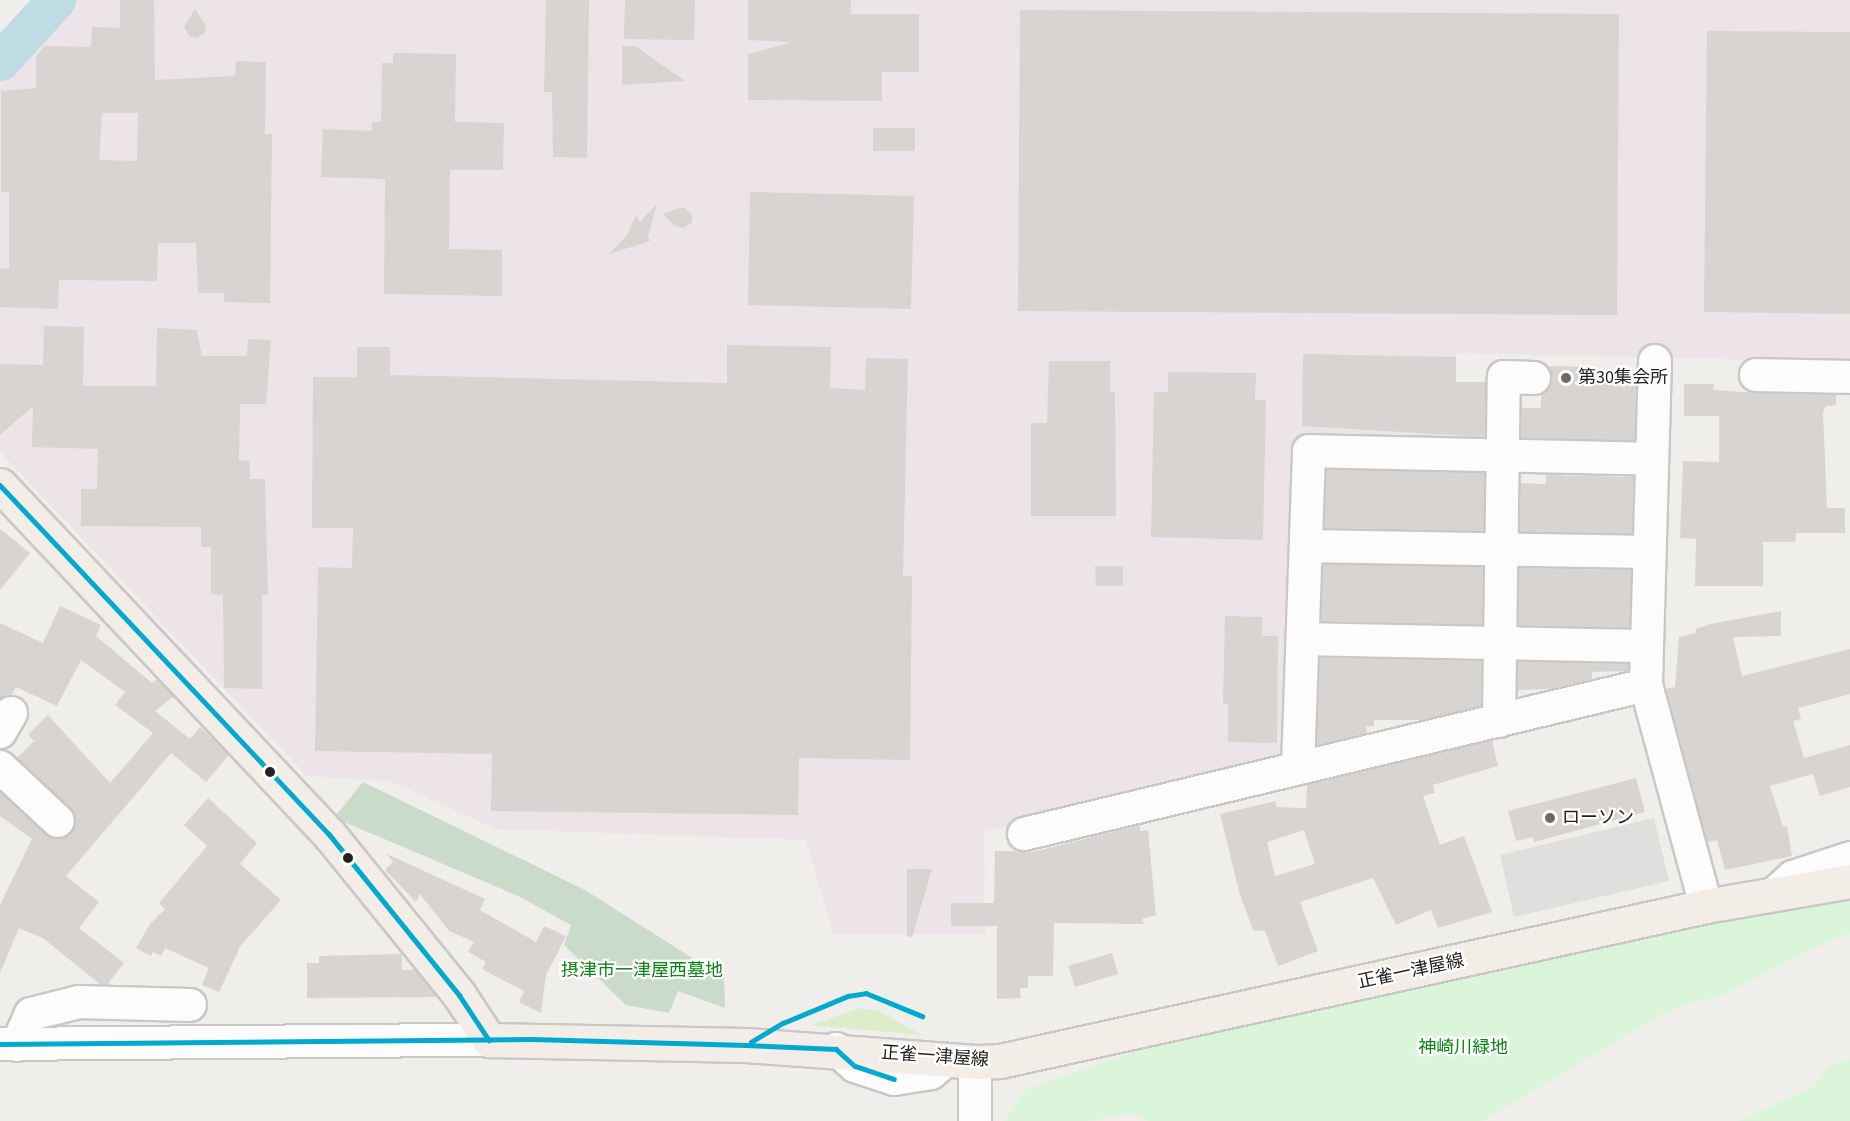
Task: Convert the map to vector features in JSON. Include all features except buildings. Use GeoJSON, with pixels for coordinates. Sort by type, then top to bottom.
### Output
{"type":"FeatureCollection","features":[{"type":"Feature","properties":{"kind":"main road"},"geometry":{"type":"LineString","coordinates":[[0,485],[328,834],[460,996],[489,1040]]}},
{"type":"Feature","properties":{"kind":"main road","name":"正雀一津屋線"},"geometry":{"type":"LineString","coordinates":[[489,1040],[836,1049],[960,1061],[1000,1061],[1706,906],[1850,881]]}},
{"type":"Feature","properties":{"kind":"street"},"geometry":{"type":"LineString","coordinates":[[1655,361],[1646,685],[1706,906]]}},
{"type":"Feature","properties":{"kind":"street"},"geometry":{"type":"LineString","coordinates":[[1756,375],[1850,377]]}},
{"type":"Feature","properties":{"kind":"street"},"geometry":{"type":"LineString","coordinates":[[1498,721],[1502,642],[1504,377],[1534,378]]}},
{"type":"Feature","properties":{"kind":"street"},"geometry":{"type":"LineString","coordinates":[[1298,768],[1309,451],[1504,453],[1651,459]]}},
{"type":"Feature","properties":{"kind":"street"},"geometry":{"type":"LineString","coordinates":[[1306,546],[1649,552]]}},
{"type":"Feature","properties":{"kind":"street"},"geometry":{"type":"LineString","coordinates":[[1304,639],[1647,646]]}},
{"type":"Feature","properties":{"kind":"street"},"geometry":{"type":"LineString","coordinates":[[1024,834],[1646,685]]}},
{"type":"Feature","properties":{"kind":"street"},"geometry":{"type":"LineString","coordinates":[[0,767],[58,821]]}},
{"type":"Feature","properties":{"kind":"street"},"geometry":{"type":"LineString","coordinates":[[1773,895],[1793,877],[1850,858]]}},
{"type":"Feature","properties":{"kind":"street"},"geometry":{"type":"LineString","coordinates":[[9,1045],[31,1014],[79,1002],[190,1005]]}},
{"type":"Feature","properties":{"kind":"street"},"geometry":{"type":"LineString","coordinates":[[9,1045],[489,1040]]}},
{"type":"Feature","properties":{"kind":"street"},"geometry":{"type":"LineString","coordinates":[[960,1061],[975,1121]]}},
{"type":"Feature","properties":{"kind":"shaded area"},"geometry":{"type":"Polygon","coordinates":[[[71,0],[1850,0],[1850,362],[1455,353],[1455,442],[1299,441],[1291,745],[1278,757],[984,832],[985,935],[833,934],[806,840],[496,829],[390,781],[307,776],[0,452],[0,77],[71,0]]]}},
{"type":"Feature","properties":{"kind":"shaded area"},"geometry":{"type":"Polygon","coordinates":[[[1654,818],[1669,881],[1514,917],[1500,855],[1654,818]]]}},
{"type":"Feature","properties":{"kind":"green space","name":"摂津市一津屋西墓地"},"geometry":{"type":"Polygon","coordinates":[[[363,782],[585,890],[724,978],[725,1008],[678,991],[669,1013],[626,1005],[564,945],[571,925],[518,896],[342,821],[337,814],[363,782]]]}},
{"type":"Feature","properties":{"kind":"green space","name":"神崎川緑地"},"geometry":{"type":"Polygon","coordinates":[[[1850,900],[1850,933],[1807,951],[1719,997],[1692,1002],[1661,1015],[1483,1121],[1148,1121],[1133,1113],[1089,1121],[1004,1121],[1024,1090],[1170,1040],[1696,922],[1850,900]]]}},
{"type":"Feature","properties":{"kind":"green space"},"geometry":{"type":"Polygon","coordinates":[[[861,1008],[878,1011],[922,1035],[811,1025],[861,1008]]]}},
{"type":"Feature","properties":{"kind":"green space"},"geometry":{"type":"Polygon","coordinates":[[[1850,1058],[1850,1121],[1738,1121],[1813,1087],[1828,1067],[1850,1058]]]}},
{"type":"Feature","properties":{"kind":"waterway"},"geometry":{"type":"LineString","coordinates":[[0,61],[56,0]]}},
{"type":"Feature","properties":{"kind":"transit line"},"geometry":{"type":"LineString","coordinates":[[0,485],[329,834],[460,996],[489,1040]]}},
{"type":"Feature","properties":{"kind":"transit line"},"geometry":{"type":"LineString","coordinates":[[751,1042],[783,1023],[848,996],[866,993],[922,1016]]}},
{"type":"Feature","properties":{"kind":"transit line"},"geometry":{"type":"LineString","coordinates":[[0,1044],[532,1039],[746,1045],[836,1049],[855,1066],[894,1079]]}},
{"type":"Feature","properties":{"kind":"place","name":"第30集会所"},"geometry":{"type":"Point","coordinates":[1566,378]}},
{"type":"Feature","properties":{"kind":"place","name":"ローソン"},"geometry":{"type":"Point","coordinates":[1550,818]}}]}
